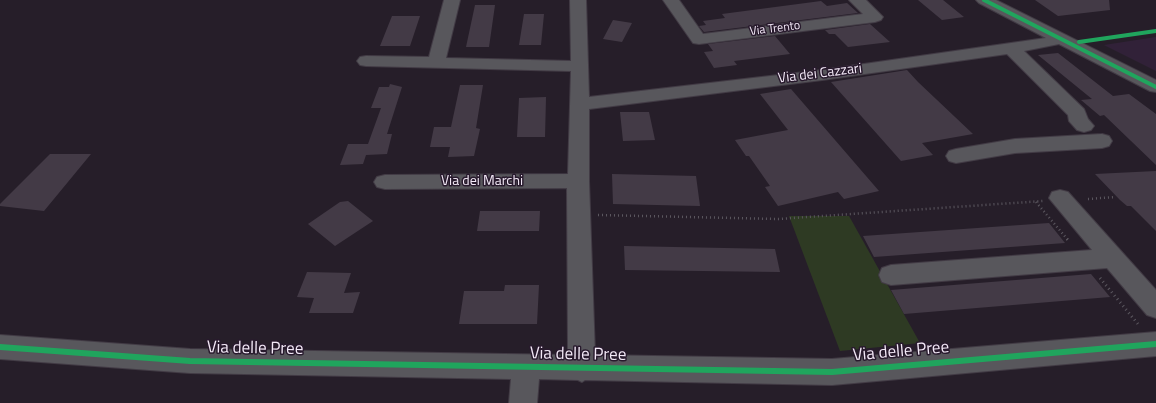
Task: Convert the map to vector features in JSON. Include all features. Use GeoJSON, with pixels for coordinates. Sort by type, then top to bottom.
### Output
{"type":"FeatureCollection","features":[{"type":"Feature","properties":{"kind":"street"},"geometry":{"type":"LineString","coordinates":[[436,63],[452,0]]}},
{"type":"Feature","properties":{"kind":"street"},"geometry":{"type":"LineString","coordinates":[[578,0],[578,66],[580,104],[578,181],[582,369]]}},
{"type":"Feature","properties":{"kind":"street","name":"Via Trento"},"geometry":{"type":"LineString","coordinates":[[671,0],[699,39],[875,17],[857,0]]}},
{"type":"Feature","properties":{"kind":"street"},"geometry":{"type":"LineString","coordinates":[[984,0],[1156,86]]}},
{"type":"Feature","properties":{"kind":"street","name":"Via dei Cazzari"},"geometry":{"type":"LineString","coordinates":[[580,104],[822,75],[1050,42],[1059,38]]}},
{"type":"Feature","properties":{"kind":"street"},"geometry":{"type":"LineString","coordinates":[[956,156],[1015,146],[1092,136],[1057,104],[1050,87],[1011,48]]}},
{"type":"Feature","properties":{"kind":"street"},"geometry":{"type":"LineString","coordinates":[[366,61],[578,66]]}},
{"type":"Feature","properties":{"kind":"street","name":"Via dei Marchi"},"geometry":{"type":"LineString","coordinates":[[385,182],[578,181]]}},
{"type":"Feature","properties":{"kind":"street"},"geometry":{"type":"LineString","coordinates":[[1061,199],[1156,308]]}},
{"type":"Feature","properties":{"kind":"street"},"geometry":{"type":"LineString","coordinates":[[891,275],[1113,258]]}},
{"type":"Feature","properties":{"kind":"street","name":"Via delle Pree"},"geometry":{"type":"LineString","coordinates":[[0,347],[190,361],[582,369],[832,372],[1156,344]]}},
{"type":"Feature","properties":{"kind":"street","name":"Via delle Pree"},"geometry":{"type":"LineString","coordinates":[[523,403],[526,368]]}},
{"type":"Feature","properties":{"kind":"path"},"geometry":{"type":"LineString","coordinates":[[593,214],[778,219],[1061,199],[1115,197]]}},
{"type":"Feature","properties":{"kind":"shaded area"},"geometry":{"type":"Polygon","coordinates":[[[1156,37],[1156,71],[1104,45],[1156,37]]]}},
{"type":"Feature","properties":{"kind":"green space"},"geometry":{"type":"Polygon","coordinates":[[[789,216],[849,216],[920,343],[840,351],[789,216]]]}},
{"type":"Feature","properties":{"kind":"building"},"geometry":{"type":"Polygon","coordinates":[[[918,0],[943,0],[964,17],[942,20],[918,0]]]}},
{"type":"Feature","properties":{"kind":"building"},"geometry":{"type":"Polygon","coordinates":[[[1035,0],[1109,0],[1110,10],[1058,16],[1035,0]]]}},
{"type":"Feature","properties":{"kind":"building"},"geometry":{"type":"Polygon","coordinates":[[[821,1],[827,6],[847,3],[858,13],[704,32],[699,26],[706,25],[703,21],[725,18],[722,14],[821,1]]]}},
{"type":"Feature","properties":{"kind":"building"},"geometry":{"type":"Polygon","coordinates":[[[475,5],[495,5],[489,47],[466,47],[475,5]]]}},
{"type":"Feature","properties":{"kind":"building"},"geometry":{"type":"Polygon","coordinates":[[[524,14],[544,14],[541,45],[519,45],[524,14]]]}},
{"type":"Feature","properties":{"kind":"building"},"geometry":{"type":"Polygon","coordinates":[[[392,16],[420,16],[410,46],[380,46],[392,16]]]}},
{"type":"Feature","properties":{"kind":"building"},"geometry":{"type":"Polygon","coordinates":[[[613,20],[632,23],[622,42],[603,39],[613,20]]]}},
{"type":"Feature","properties":{"kind":"building"},"geometry":{"type":"Polygon","coordinates":[[[870,24],[890,42],[848,47],[835,34],[829,34],[825,30],[870,24]]]}},
{"type":"Feature","properties":{"kind":"building"},"geometry":{"type":"Polygon","coordinates":[[[775,36],[790,54],[734,61],[737,65],[714,68],[704,52],[713,51],[708,44],[775,36]]]}},
{"type":"Feature","properties":{"kind":"building"},"geometry":{"type":"Polygon","coordinates":[[[1058,53],[1113,96],[1129,94],[1156,114],[1156,165],[1104,115],[1100,116],[1081,100],[1092,99],[1038,55],[1058,53]]]}},
{"type":"Feature","properties":{"kind":"building"},"geometry":{"type":"Polygon","coordinates":[[[907,70],[973,134],[922,143],[933,155],[901,161],[831,82],[907,70]]]}},
{"type":"Feature","properties":{"kind":"building"},"geometry":{"type":"Polygon","coordinates":[[[390,84],[402,87],[387,134],[392,134],[387,154],[366,155],[363,164],[340,165],[348,144],[368,144],[381,108],[371,108],[379,87],[389,87],[390,84]]]}},
{"type":"Feature","properties":{"kind":"building"},"geometry":{"type":"Polygon","coordinates":[[[460,85],[483,85],[476,128],[480,129],[474,156],[448,157],[450,147],[430,147],[434,127],[451,127],[460,85]]]}},
{"type":"Feature","properties":{"kind":"building"},"geometry":{"type":"Polygon","coordinates":[[[791,89],[879,191],[844,199],[838,192],[778,206],[765,187],[770,186],[749,156],[746,156],[735,140],[788,130],[760,94],[791,89]]]}},
{"type":"Feature","properties":{"kind":"building"},"geometry":{"type":"Polygon","coordinates":[[[546,97],[545,137],[517,137],[519,98],[546,97]]]}},
{"type":"Feature","properties":{"kind":"building"},"geometry":{"type":"Polygon","coordinates":[[[620,112],[649,112],[655,140],[623,141],[620,112]]]}},
{"type":"Feature","properties":{"kind":"building"},"geometry":{"type":"Polygon","coordinates":[[[50,154],[91,154],[44,211],[0,206],[0,204],[50,154]]]}},
{"type":"Feature","properties":{"kind":"building"},"geometry":{"type":"Polygon","coordinates":[[[1156,171],[1156,231],[1131,206],[1127,206],[1120,200],[1095,174],[1156,171]]]}},
{"type":"Feature","properties":{"kind":"building"},"geometry":{"type":"Polygon","coordinates":[[[612,174],[696,176],[700,206],[613,204],[612,174]]]}},
{"type":"Feature","properties":{"kind":"building"},"geometry":{"type":"Polygon","coordinates":[[[348,201],[373,221],[335,246],[308,224],[340,202],[348,201]]]}},
{"type":"Feature","properties":{"kind":"building"},"geometry":{"type":"Polygon","coordinates":[[[480,211],[540,211],[539,231],[477,231],[480,211]]]}},
{"type":"Feature","properties":{"kind":"building"},"geometry":{"type":"Polygon","coordinates":[[[1049,223],[1065,243],[874,257],[863,236],[1049,223]]]}},
{"type":"Feature","properties":{"kind":"building"},"geometry":{"type":"Polygon","coordinates":[[[624,246],[775,249],[780,272],[625,270],[624,246]]]}},
{"type":"Feature","properties":{"kind":"building"},"geometry":{"type":"Polygon","coordinates":[[[307,272],[351,273],[344,293],[360,292],[353,313],[309,313],[314,298],[297,297],[307,272]]]}},
{"type":"Feature","properties":{"kind":"building"},"geometry":{"type":"Polygon","coordinates":[[[1091,274],[1110,297],[904,314],[891,290],[1091,274]]]}},
{"type":"Feature","properties":{"kind":"building"},"geometry":{"type":"Polygon","coordinates":[[[505,285],[539,285],[537,324],[459,324],[464,291],[504,291],[505,285]]]}},
{"type":"Feature","properties":{"kind":"cycle path"},"geometry":{"type":"LineString","coordinates":[[984,0],[1156,87]]}},
{"type":"Feature","properties":{"kind":"cycle path"},"geometry":{"type":"LineString","coordinates":[[1079,42],[1156,31]]}},
{"type":"Feature","properties":{"kind":"cycle path"},"geometry":{"type":"LineString","coordinates":[[0,347],[190,361],[832,372],[1156,344]]}}]}
